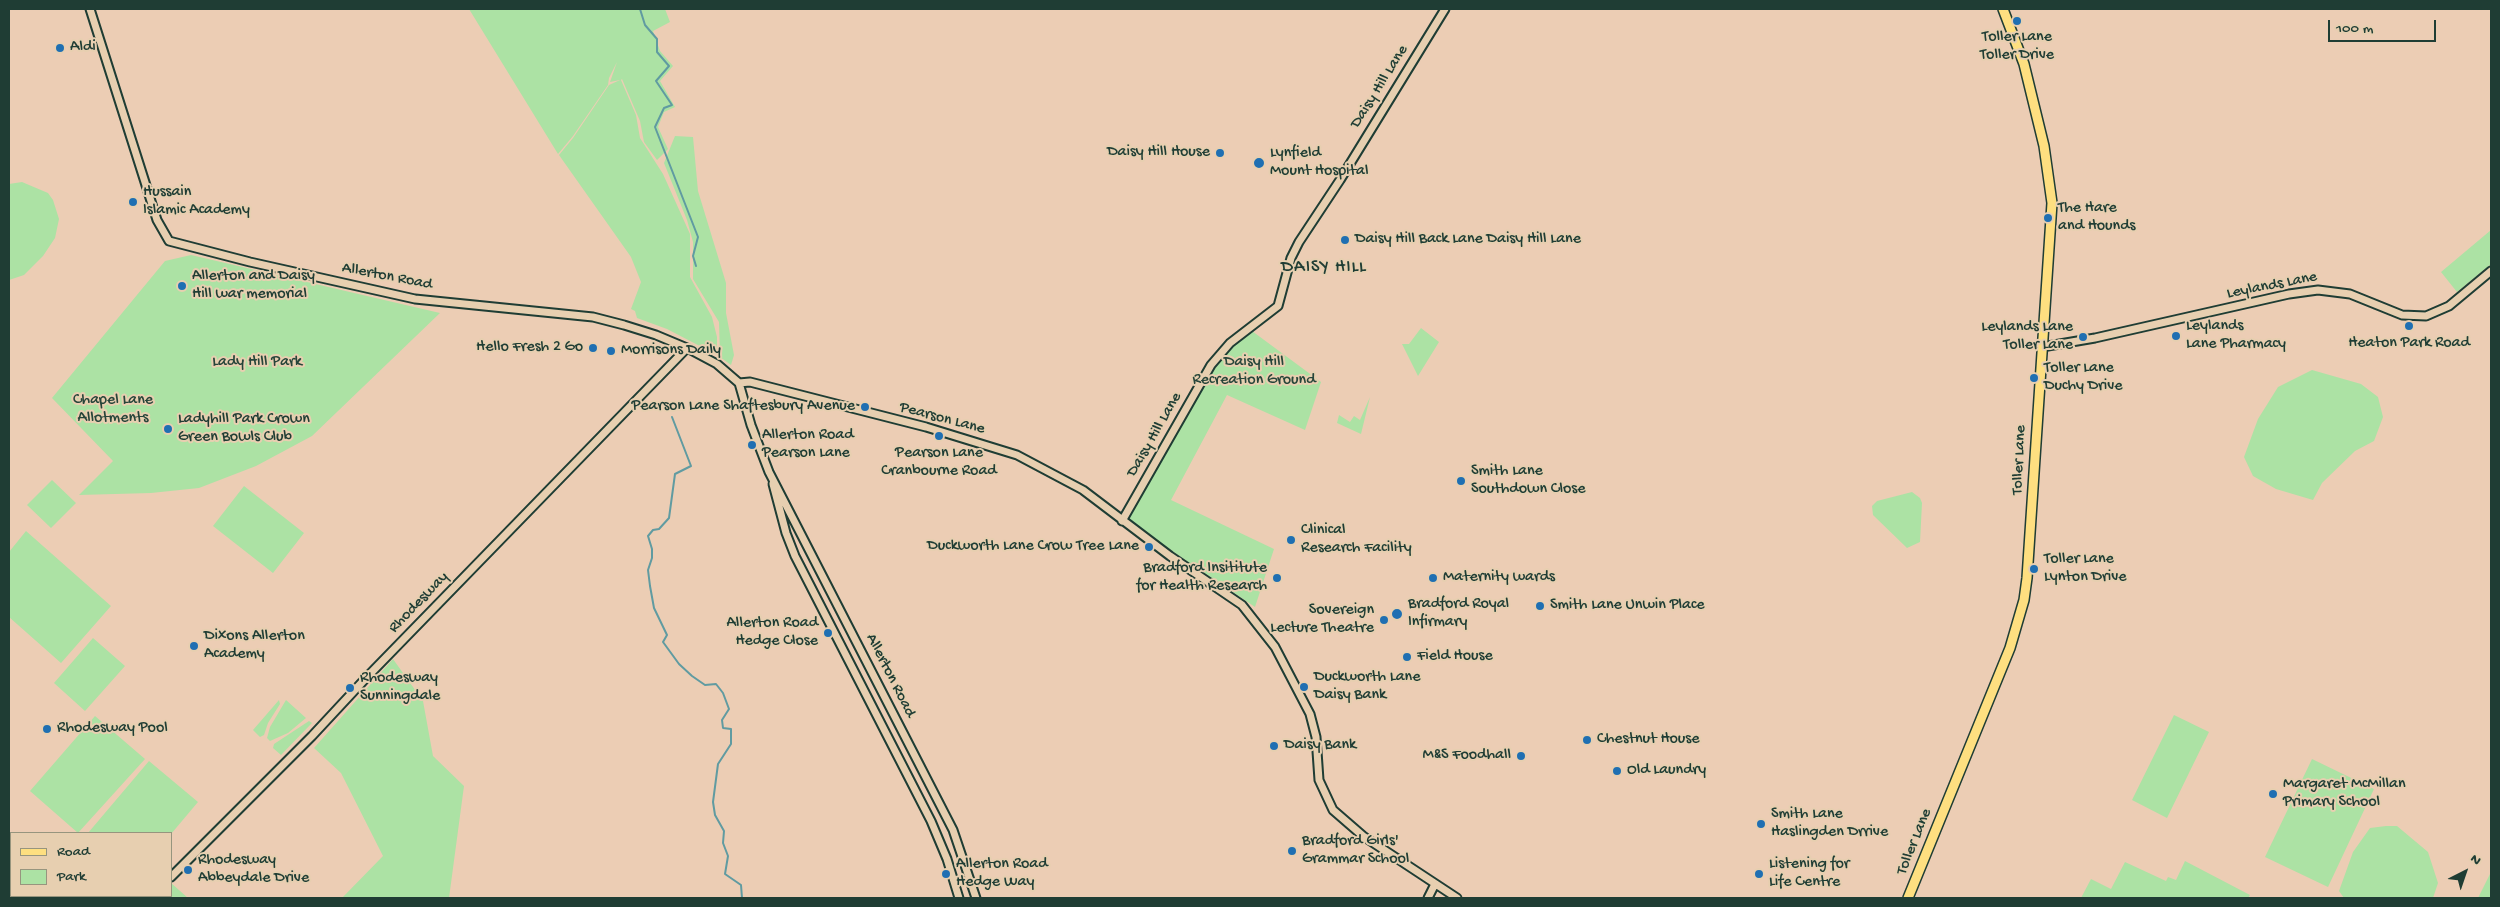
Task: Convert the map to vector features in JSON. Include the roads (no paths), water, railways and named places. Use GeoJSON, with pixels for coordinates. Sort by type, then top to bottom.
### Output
{"type":"FeatureCollection","features":[{"type":"Feature","properties":{"kind":"main road","name":"Toller Lane"},"geometry":{"type":"LineString","coordinates":[[1908,898],[2010,648],[2024,600],[2033,503],[2051,220],[2050,185],[2044,146],[2024,64],[2003,9]]}},
{"type":"Feature","properties":{"kind":"street","name":"Allerton Road"},"geometry":{"type":"LineString","coordinates":[[90,9],[157,220],[170,240],[250,262],[416,299],[593,317],[656,335],[687,348],[718,364],[739,383],[751,425],[769,472],[786,533],[795,556],[931,822],[959,898]]}},
{"type":"Feature","properties":{"kind":"street","name":"Daisy Hill Lane"},"geometry":{"type":"LineString","coordinates":[[1122,521],[1211,365],[1230,343],[1278,306],[1291,258],[1299,242],[1340,180],[1444,9]]}},
{"type":"Feature","properties":{"kind":"street","name":"Leylands Lane"},"geometry":{"type":"LineString","coordinates":[[2042,347],[2130,330],[2288,294],[2318,290],[2350,294],[2402,315],[2426,316],[2449,306],[2491,271]]}},
{"type":"Feature","properties":{"kind":"street","name":"Rhodesway"},"geometry":{"type":"LineString","coordinates":[[172,876],[299,750],[372,671],[687,348]]}},
{"type":"Feature","properties":{"kind":"street","name":"Pearson Lane"},"geometry":{"type":"LineString","coordinates":[[739,383],[760,385],[926,427],[1017,455],[1083,490],[1122,521],[1242,605],[1257,621],[1291,674],[1310,714],[1316,737],[1319,780],[1334,810],[1363,836],[1457,898]]}},
{"type":"Feature","properties":{"kind":"street","name":"Allerton Road"},"geometry":{"type":"LineString","coordinates":[[769,472],[953,830],[976,898]]}},
{"type":"Feature","properties":{"kind":"street"},"geometry":{"type":"LineString","coordinates":[[1428,898],[1435,884]]}},
{"type":"Feature","properties":{"kind":"waterway"},"geometry":{"type":"LineString","coordinates":[[640,9],[645,25],[657,39],[657,52],[669,66],[656,81],[672,105],[664,108],[655,127],[698,237],[693,256],[696,266]]}},
{"type":"Feature","properties":{"kind":"waterway"},"geometry":{"type":"LineString","coordinates":[[672,417],[691,466],[675,474],[669,518],[659,529],[653,530],[648,536],[652,549],[652,558],[648,570],[650,586],[654,608],[667,635],[663,642],[679,664],[692,676],[705,685],[716,684],[723,693],[729,709],[722,720],[723,728],[731,729],[731,744],[718,764],[713,802],[715,815],[724,831],[723,843],[728,856],[725,874],[741,885],[742,898]]}},
{"type":"Feature","properties":{"kind":"place","name":"Toller Lane Toller Drive"},"geometry":{"type":"Point","coordinates":[2017,21]}},
{"type":"Feature","properties":{"kind":"place","name":"Aldi"},"geometry":{"type":"Point","coordinates":[60,48]}},
{"type":"Feature","properties":{"kind":"place","name":"Daisy Hill House"},"geometry":{"type":"Point","coordinates":[1220,153]}},
{"type":"Feature","properties":{"kind":"place","name":"Lynfield Mount Hospital"},"geometry":{"type":"Point","coordinates":[1259,163]}},
{"type":"Feature","properties":{"kind":"place","name":"Hussain Islamic Academy"},"geometry":{"type":"Point","coordinates":[133,202]}},
{"type":"Feature","properties":{"kind":"place","name":"The Hare and Hounds"},"geometry":{"type":"Point","coordinates":[2048,218]}},
{"type":"Feature","properties":{"kind":"place","name":"Daisy Hill Back Lane Daisy Hill Lane"},"geometry":{"type":"Point","coordinates":[1345,240]}},
{"type":"Feature","properties":{"kind":"place","name":"Allerton and Daisy Hill war memorial"},"geometry":{"type":"Point","coordinates":[182,286]}},
{"type":"Feature","properties":{"kind":"place","name":"Heaton Park Road"},"geometry":{"type":"Point","coordinates":[2409,326]}},
{"type":"Feature","properties":{"kind":"place","name":"Leylands Lane Pharmacy"},"geometry":{"type":"Point","coordinates":[2176,336]}},
{"type":"Feature","properties":{"kind":"place","name":"Leylands Lane Toller Lane"},"geometry":{"type":"Point","coordinates":[2083,337]}},
{"type":"Feature","properties":{"kind":"place","name":"Hello Fresh 2 Go"},"geometry":{"type":"Point","coordinates":[593,348]}},
{"type":"Feature","properties":{"kind":"place","name":"Morrisons Daily"},"geometry":{"type":"Point","coordinates":[611,351]}},
{"type":"Feature","properties":{"kind":"place","name":"Toller Lane Duchy Drive"},"geometry":{"type":"Point","coordinates":[2034,378]}},
{"type":"Feature","properties":{"kind":"place","name":"Pearson Lane Shaftesbury Avenue"},"geometry":{"type":"Point","coordinates":[865,407]}},
{"type":"Feature","properties":{"kind":"place","name":"Ladyhill Park Crown Green Bowls Club"},"geometry":{"type":"Point","coordinates":[168,429]}},
{"type":"Feature","properties":{"kind":"place","name":"Pearson Lane Cranbourne Road"},"geometry":{"type":"Point","coordinates":[939,436]}},
{"type":"Feature","properties":{"kind":"place","name":"Allerton Road Pearson Lane"},"geometry":{"type":"Point","coordinates":[752,445]}},
{"type":"Feature","properties":{"kind":"place","name":"Smith Lane Southdown Close"},"geometry":{"type":"Point","coordinates":[1461,481]}},
{"type":"Feature","properties":{"kind":"place","name":"Clinical Research Facility"},"geometry":{"type":"Point","coordinates":[1291,540]}},
{"type":"Feature","properties":{"kind":"place","name":"Duckworth Lane Crow Tree Lane"},"geometry":{"type":"Point","coordinates":[1149,547]}},
{"type":"Feature","properties":{"kind":"place","name":"Toller Lane Lynton Drive"},"geometry":{"type":"Point","coordinates":[2034,569]}},
{"type":"Feature","properties":{"kind":"place","name":"Bradford Insititute for Health Research"},"geometry":{"type":"Point","coordinates":[1277,578]}},
{"type":"Feature","properties":{"kind":"place","name":"Maternity wards"},"geometry":{"type":"Point","coordinates":[1433,578]}},
{"type":"Feature","properties":{"kind":"place","name":"Smith Lane Unwin Place"},"geometry":{"type":"Point","coordinates":[1540,606]}},
{"type":"Feature","properties":{"kind":"place","name":"Bradford Royal Infirmary"},"geometry":{"type":"Point","coordinates":[1397,614]}},
{"type":"Feature","properties":{"kind":"place","name":"Sovereign Lecture Theatre"},"geometry":{"type":"Point","coordinates":[1384,620]}},
{"type":"Feature","properties":{"kind":"place","name":"Allerton Road Hedge Close"},"geometry":{"type":"Point","coordinates":[828,633]}},
{"type":"Feature","properties":{"kind":"place","name":"Dixons Allerton Academy"},"geometry":{"type":"Point","coordinates":[194,646]}},
{"type":"Feature","properties":{"kind":"place","name":"Field House"},"geometry":{"type":"Point","coordinates":[1407,657]}},
{"type":"Feature","properties":{"kind":"place","name":"Duckworth Lane Daisy Bank"},"geometry":{"type":"Point","coordinates":[1304,687]}},
{"type":"Feature","properties":{"kind":"place","name":"Rhodesway Sunningdale"},"geometry":{"type":"Point","coordinates":[350,688]}},
{"type":"Feature","properties":{"kind":"place","name":"Rhodesway Pool"},"geometry":{"type":"Point","coordinates":[47,729]}},
{"type":"Feature","properties":{"kind":"place","name":"Chestnut House"},"geometry":{"type":"Point","coordinates":[1587,740]}},
{"type":"Feature","properties":{"kind":"place","name":"Daisy Bank"},"geometry":{"type":"Point","coordinates":[1274,746]}},
{"type":"Feature","properties":{"kind":"place","name":"M&S Foodhall"},"geometry":{"type":"Point","coordinates":[1521,756]}},
{"type":"Feature","properties":{"kind":"place","name":"Old Laundry"},"geometry":{"type":"Point","coordinates":[1617,771]}},
{"type":"Feature","properties":{"kind":"place","name":"Margaret McMillan Primary School"},"geometry":{"type":"Point","coordinates":[2273,794]}},
{"type":"Feature","properties":{"kind":"place","name":"Smith Lane Haslingden Drrive"},"geometry":{"type":"Point","coordinates":[1761,824]}},
{"type":"Feature","properties":{"kind":"place","name":"Bradford Girls' Grammar School"},"geometry":{"type":"Point","coordinates":[1292,851]}},
{"type":"Feature","properties":{"kind":"place","name":"Rhodesway Abbeydale Drive"},"geometry":{"type":"Point","coordinates":[188,870]}},
{"type":"Feature","properties":{"kind":"place","name":"Allerton Road Hedge Way"},"geometry":{"type":"Point","coordinates":[946,874]}},
{"type":"Feature","properties":{"kind":"place","name":"Listening for Life Centre"},"geometry":{"type":"Point","coordinates":[1759,874]}},
{"type":"Feature","properties":{"kind":"district","name":"DAISY HILL"},"geometry":{"type":"Point","coordinates":[1324,268]}},
{"type":"Feature","properties":{"kind":"park label","name":"Lady Hill Park"},"geometry":{"type":"Point","coordinates":[257,363]}},
{"type":"Feature","properties":{"kind":"park label","name":"Daisy Hill Recreation Ground"},"geometry":{"type":"Point","coordinates":[1254,372]}},
{"type":"Feature","properties":{"kind":"park label","name":"Chapel Lane Allotments"},"geometry":{"type":"Point","coordinates":[113,410]}}]}
